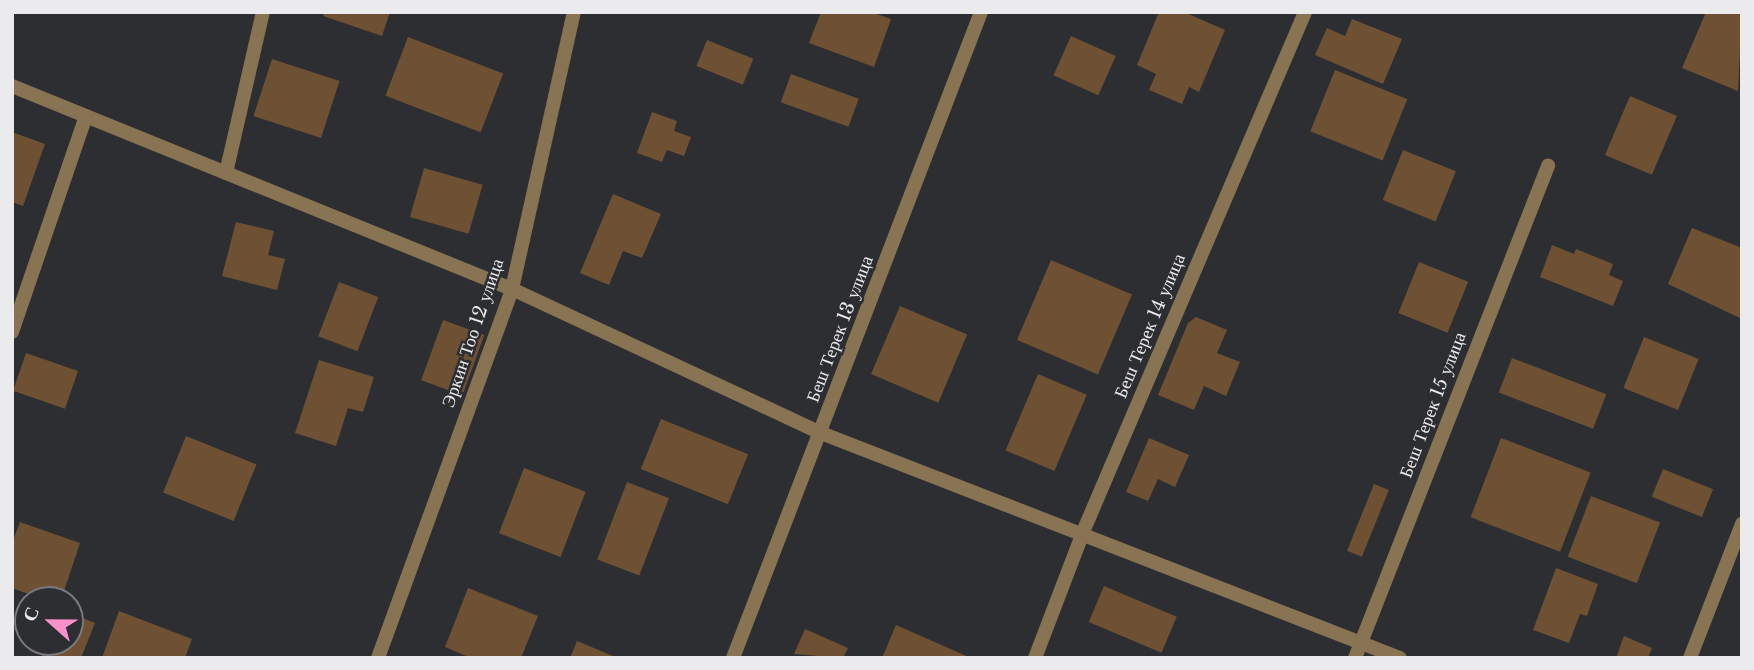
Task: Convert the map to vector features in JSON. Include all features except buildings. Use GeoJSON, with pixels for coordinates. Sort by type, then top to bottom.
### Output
{"type":"FeatureCollection","features":[{"type":"Feature","properties":{"kind":"street"},"geometry":{"type":"LineString","coordinates":[[226,173],[263,12]]}},
{"type":"Feature","properties":{"kind":"street","name":"Эркин Тоо 12 улица"},"geometry":{"type":"LineString","coordinates":[[378,658],[512,289],[574,12]]}},
{"type":"Feature","properties":{"kind":"street","name":"Беш Терек 13 улица"},"geometry":{"type":"LineString","coordinates":[[733,658],[981,12]]}},
{"type":"Feature","properties":{"kind":"street","name":"Беш Терек 14 улица"},"geometry":{"type":"LineString","coordinates":[[1035,658],[1083,532],[1305,12]]}},
{"type":"Feature","properties":{"kind":"street"},"geometry":{"type":"LineString","coordinates":[[12,86],[512,289],[821,433],[1083,532],[1400,658]]}},
{"type":"Feature","properties":{"kind":"street"},"geometry":{"type":"LineString","coordinates":[[12,332],[86,116]]}},
{"type":"Feature","properties":{"kind":"street","name":"Беш Терек 15 улица"},"geometry":{"type":"LineString","coordinates":[[1355,658],[1548,166]]}},
{"type":"Feature","properties":{"kind":"street"},"geometry":{"type":"LineString","coordinates":[[1690,658],[1742,524]]}}]}
